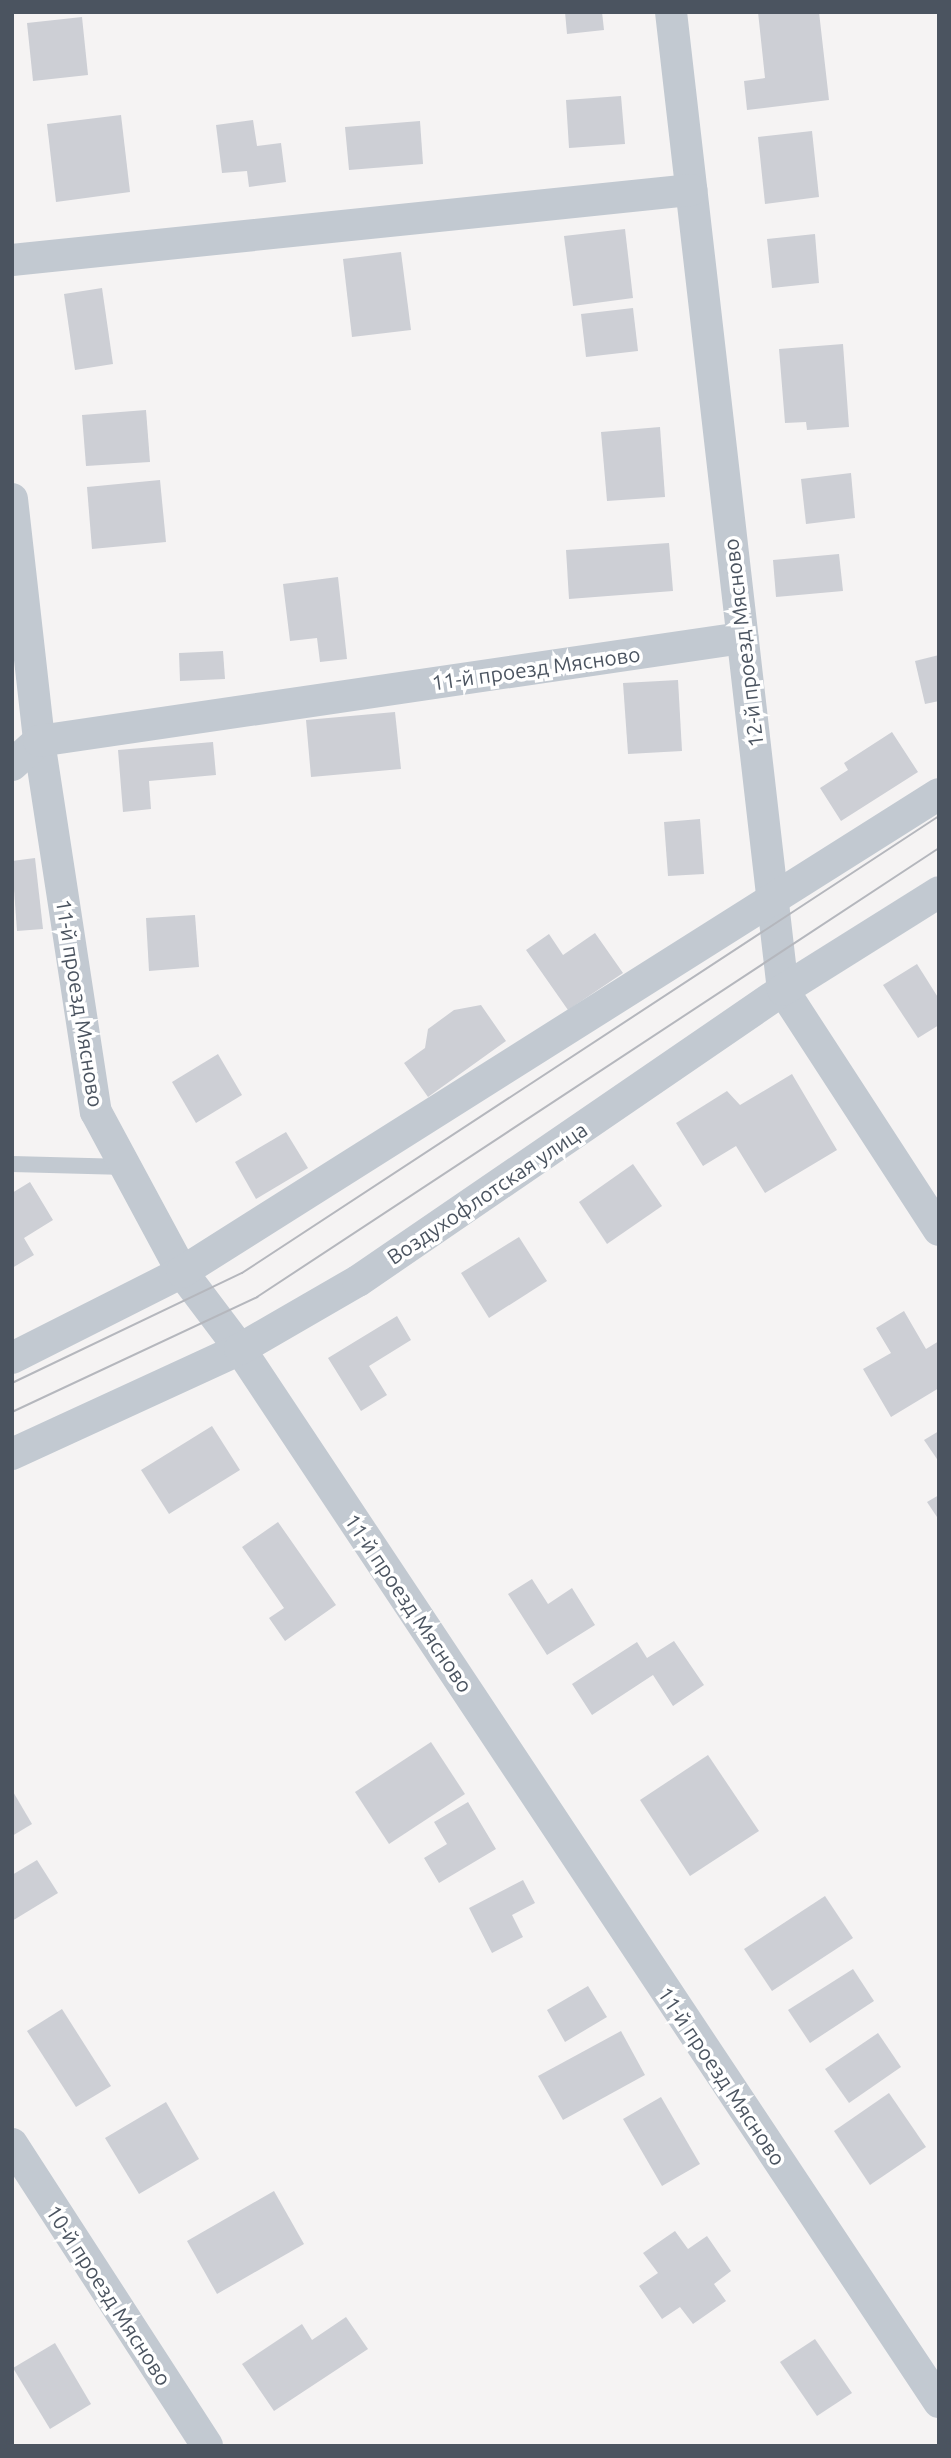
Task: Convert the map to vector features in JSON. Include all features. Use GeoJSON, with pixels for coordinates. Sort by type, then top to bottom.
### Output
{"type":"FeatureCollection","features":[{"type":"Feature","properties":{"kind":"street","name":"12-й проезд Мясново"},"geometry":{"type":"LineString","coordinates":[[671,12],[783,990],[939,1230]]}},
{"type":"Feature","properties":{"kind":"street"},"geometry":{"type":"LineString","coordinates":[[12,261],[691,190]]}},
{"type":"Feature","properties":{"kind":"street","name":"11-й проезд Мясново"},"geometry":{"type":"LineString","coordinates":[[12,499],[39,741],[96,1112],[182,1272],[240,1349],[939,2402]]}},
{"type":"Feature","properties":{"kind":"street","name":"11-й проезд Мясново"},"geometry":{"type":"LineString","coordinates":[[39,741],[741,638]]}},
{"type":"Feature","properties":{"kind":"street"},"geometry":{"type":"LineString","coordinates":[[12,765],[39,741]]}},
{"type":"Feature","properties":{"kind":"street"},"geometry":{"type":"LineString","coordinates":[[12,1358],[182,1272],[939,794]]}},
{"type":"Feature","properties":{"kind":"street","name":"Воздухофлотская улица"},"geometry":{"type":"LineString","coordinates":[[12,1454],[240,1349],[358,1282],[783,990],[939,892]]}},
{"type":"Feature","properties":{"kind":"street","name":"10-й проезд Мясново"},"geometry":{"type":"LineString","coordinates":[[12,2144],[207,2446]]}},
{"type":"Feature","properties":{"kind":"lane"},"geometry":{"type":"LineString","coordinates":[[12,1164],[126,1167]]}},
{"type":"Feature","properties":{"kind":"building"},"geometry":{"type":"Polygon","coordinates":[[[565,12],[602,12],[604,30],[567,34],[565,12]]]}},
{"type":"Feature","properties":{"kind":"building"},"geometry":{"type":"Polygon","coordinates":[[[758,12],[819,12],[829,100],[747,110],[744,81],[765,78],[758,12]]]}},
{"type":"Feature","properties":{"kind":"building"},"geometry":{"type":"Polygon","coordinates":[[[82,17],[88,75],[33,81],[27,23],[82,17]]]}},
{"type":"Feature","properties":{"kind":"building"},"geometry":{"type":"Polygon","coordinates":[[[621,96],[625,144],[569,148],[566,100],[621,96]]]}},
{"type":"Feature","properties":{"kind":"building"},"geometry":{"type":"Polygon","coordinates":[[[121,115],[130,192],[56,202],[47,124],[121,115]]]}},
{"type":"Feature","properties":{"kind":"building"},"geometry":{"type":"Polygon","coordinates":[[[253,120],[257,146],[281,143],[286,182],[249,187],[247,171],[222,173],[216,125],[253,120]]]}},
{"type":"Feature","properties":{"kind":"building"},"geometry":{"type":"Polygon","coordinates":[[[420,121],[423,164],[349,170],[345,127],[420,121]]]}},
{"type":"Feature","properties":{"kind":"building"},"geometry":{"type":"Polygon","coordinates":[[[812,131],[819,197],[765,204],[758,137],[812,131]]]}},
{"type":"Feature","properties":{"kind":"building"},"geometry":{"type":"Polygon","coordinates":[[[625,229],[633,298],[573,306],[564,236],[625,229]]]}},
{"type":"Feature","properties":{"kind":"building"},"geometry":{"type":"Polygon","coordinates":[[[815,234],[819,283],[772,288],[767,239],[815,234]]]}},
{"type":"Feature","properties":{"kind":"building"},"geometry":{"type":"Polygon","coordinates":[[[401,252],[411,330],[352,337],[343,259],[401,252]]]}},
{"type":"Feature","properties":{"kind":"building"},"geometry":{"type":"Polygon","coordinates":[[[102,288],[113,364],[75,370],[64,294],[102,288]]]}},
{"type":"Feature","properties":{"kind":"building"},"geometry":{"type":"Polygon","coordinates":[[[633,308],[638,351],[586,357],[581,314],[633,308]]]}},
{"type":"Feature","properties":{"kind":"building"},"geometry":{"type":"Polygon","coordinates":[[[843,344],[849,427],[807,430],[806,422],[785,423],[779,349],[843,344]]]}},
{"type":"Feature","properties":{"kind":"building"},"geometry":{"type":"Polygon","coordinates":[[[146,410],[150,462],[86,466],[82,415],[146,410]]]}},
{"type":"Feature","properties":{"kind":"building"},"geometry":{"type":"Polygon","coordinates":[[[660,427],[665,497],[607,501],[601,432],[660,427]]]}},
{"type":"Feature","properties":{"kind":"building"},"geometry":{"type":"Polygon","coordinates":[[[851,473],[855,518],[806,524],[801,479],[851,473]]]}},
{"type":"Feature","properties":{"kind":"building"},"geometry":{"type":"Polygon","coordinates":[[[160,480],[166,542],[92,549],[87,487],[160,480]]]}},
{"type":"Feature","properties":{"kind":"building"},"geometry":{"type":"Polygon","coordinates":[[[669,543],[673,591],[569,599],[566,550],[669,543]]]}},
{"type":"Feature","properties":{"kind":"building"},"geometry":{"type":"Polygon","coordinates":[[[839,554],[843,591],[776,597],[773,560],[839,554]]]}},
{"type":"Feature","properties":{"kind":"building"},"geometry":{"type":"Polygon","coordinates":[[[338,577],[347,659],[320,662],[317,638],[290,641],[283,584],[338,577]]]}},
{"type":"Feature","properties":{"kind":"building"},"geometry":{"type":"Polygon","coordinates":[[[223,651],[225,679],[180,681],[179,653],[223,651]]]}},
{"type":"Feature","properties":{"kind":"building"},"geometry":{"type":"Polygon","coordinates":[[[939,655],[939,701],[925,704],[915,661],[939,655]]]}},
{"type":"Feature","properties":{"kind":"building"},"geometry":{"type":"Polygon","coordinates":[[[678,680],[682,751],[628,754],[623,683],[678,680]]]}},
{"type":"Feature","properties":{"kind":"building"},"geometry":{"type":"Polygon","coordinates":[[[395,712],[401,769],[311,777],[306,720],[395,712]]]}},
{"type":"Feature","properties":{"kind":"building"},"geometry":{"type":"Polygon","coordinates":[[[892,732],[918,772],[841,821],[820,788],[848,770],[844,763],[892,732]]]}},
{"type":"Feature","properties":{"kind":"building"},"geometry":{"type":"Polygon","coordinates":[[[213,742],[216,775],[149,781],[151,809],[123,812],[118,750],[213,742]]]}},
{"type":"Feature","properties":{"kind":"building"},"geometry":{"type":"Polygon","coordinates":[[[700,819],[704,874],[668,876],[664,822],[700,819]]]}},
{"type":"Feature","properties":{"kind":"building"},"geometry":{"type":"Polygon","coordinates":[[[35,858],[43,929],[17,931],[12,861],[35,858]]]}},
{"type":"Feature","properties":{"kind":"building"},"geometry":{"type":"Polygon","coordinates":[[[195,915],[199,967],[149,971],[146,918],[195,915]]]}},
{"type":"Feature","properties":{"kind":"building"},"geometry":{"type":"Polygon","coordinates":[[[595,933],[623,973],[568,1010],[526,950],[549,934],[563,955],[595,933]]]}},
{"type":"Feature","properties":{"kind":"building"},"geometry":{"type":"Polygon","coordinates":[[[917,964],[939,999],[939,1025],[918,1038],[883,985],[917,964]]]}},
{"type":"Feature","properties":{"kind":"building"},"geometry":{"type":"Polygon","coordinates":[[[481,1005],[506,1041],[428,1097],[404,1063],[425,1048],[428,1029],[454,1010],[481,1005]]]}},
{"type":"Feature","properties":{"kind":"building"},"geometry":{"type":"Polygon","coordinates":[[[218,1054],[242,1095],[196,1123],[172,1082],[218,1054]]]}},
{"type":"Feature","properties":{"kind":"building"},"geometry":{"type":"Polygon","coordinates":[[[792,1074],[837,1150],[765,1193],[736,1146],[703,1166],[676,1123],[727,1091],[740,1105],[792,1074]]]}},
{"type":"Feature","properties":{"kind":"building"},"geometry":{"type":"Polygon","coordinates":[[[286,1132],[308,1168],[256,1199],[235,1162],[286,1132]]]}},
{"type":"Feature","properties":{"kind":"building"},"geometry":{"type":"Polygon","coordinates":[[[633,1164],[662,1206],[607,1244],[579,1202],[633,1164]]]}},
{"type":"Feature","properties":{"kind":"building"},"geometry":{"type":"Polygon","coordinates":[[[30,1182],[53,1220],[24,1238],[34,1255],[12,1268],[12,1193],[30,1182]]]}},
{"type":"Feature","properties":{"kind":"building"},"geometry":{"type":"Polygon","coordinates":[[[519,1237],[547,1281],[489,1318],[461,1273],[519,1237]]]}},
{"type":"Feature","properties":{"kind":"building"},"geometry":{"type":"Polygon","coordinates":[[[904,1311],[926,1349],[939,1341],[939,1388],[891,1417],[863,1369],[891,1353],[876,1328],[904,1311]]]}},
{"type":"Feature","properties":{"kind":"building"},"geometry":{"type":"Polygon","coordinates":[[[397,1316],[411,1340],[369,1366],[387,1395],[361,1411],[328,1358],[397,1316]]]}},
{"type":"Feature","properties":{"kind":"building"},"geometry":{"type":"Polygon","coordinates":[[[212,1426],[240,1470],[169,1514],[141,1470],[212,1426]]]}},
{"type":"Feature","properties":{"kind":"building"},"geometry":{"type":"Polygon","coordinates":[[[939,1431],[939,1462],[924,1440],[939,1431]]]}},
{"type":"Feature","properties":{"kind":"building"},"geometry":{"type":"Polygon","coordinates":[[[939,1495],[939,1520],[927,1502],[939,1495]]]}},
{"type":"Feature","properties":{"kind":"building"},"geometry":{"type":"Polygon","coordinates":[[[278,1522],[336,1605],[285,1641],[269,1618],[284,1608],[242,1547],[278,1522]]]}},
{"type":"Feature","properties":{"kind":"building"},"geometry":{"type":"Polygon","coordinates":[[[532,1579],[548,1604],[572,1588],[595,1625],[547,1655],[508,1594],[532,1579]]]}},
{"type":"Feature","properties":{"kind":"building"},"geometry":{"type":"Polygon","coordinates":[[[674,1641],[704,1685],[673,1706],[653,1675],[592,1715],[572,1684],[637,1642],[647,1658],[674,1641]]]}},
{"type":"Feature","properties":{"kind":"building"},"geometry":{"type":"Polygon","coordinates":[[[431,1742],[465,1794],[389,1844],[355,1792],[431,1742]]]}},
{"type":"Feature","properties":{"kind":"building"},"geometry":{"type":"Polygon","coordinates":[[[708,1755],[759,1831],[690,1876],[640,1800],[708,1755]]]}},
{"type":"Feature","properties":{"kind":"building"},"geometry":{"type":"Polygon","coordinates":[[[12,1790],[32,1824],[12,1836],[12,1790]]]}},
{"type":"Feature","properties":{"kind":"building"},"geometry":{"type":"Polygon","coordinates":[[[468,1802],[496,1849],[439,1883],[424,1858],[447,1844],[434,1822],[468,1802]]]}},
{"type":"Feature","properties":{"kind":"building"},"geometry":{"type":"Polygon","coordinates":[[[37,1860],[58,1893],[12,1921],[12,1875],[37,1860]]]}},
{"type":"Feature","properties":{"kind":"building"},"geometry":{"type":"Polygon","coordinates":[[[523,1880],[535,1903],[512,1915],[523,1937],[492,1953],[469,1908],[523,1880]]]}},
{"type":"Feature","properties":{"kind":"building"},"geometry":{"type":"Polygon","coordinates":[[[825,1896],[853,1938],[772,1991],[744,1949],[825,1896]]]}},
{"type":"Feature","properties":{"kind":"building"},"geometry":{"type":"Polygon","coordinates":[[[853,1969],[874,2001],[810,2043],[788,2010],[853,1969]]]}},
{"type":"Feature","properties":{"kind":"building"},"geometry":{"type":"Polygon","coordinates":[[[588,1986],[607,2017],[565,2042],[547,2010],[588,1986]]]}},
{"type":"Feature","properties":{"kind":"building"},"geometry":{"type":"Polygon","coordinates":[[[62,2009],[111,2086],[76,2107],[27,2031],[62,2009]]]}},
{"type":"Feature","properties":{"kind":"building"},"geometry":{"type":"Polygon","coordinates":[[[621,2031],[645,2075],[563,2120],[538,2076],[621,2031]]]}},
{"type":"Feature","properties":{"kind":"building"},"geometry":{"type":"Polygon","coordinates":[[[878,2033],[901,2067],[849,2103],[825,2069],[878,2033]]]}},
{"type":"Feature","properties":{"kind":"building"},"geometry":{"type":"Polygon","coordinates":[[[889,2093],[926,2147],[870,2185],[834,2131],[889,2093]]]}},
{"type":"Feature","properties":{"kind":"building"},"geometry":{"type":"Polygon","coordinates":[[[661,2097],[700,2164],[662,2186],[623,2119],[661,2097]]]}},
{"type":"Feature","properties":{"kind":"building"},"geometry":{"type":"Polygon","coordinates":[[[166,2102],[199,2159],[139,2194],[105,2138],[166,2102]]]}},
{"type":"Feature","properties":{"kind":"building"},"geometry":{"type":"Polygon","coordinates":[[[274,2191],[304,2244],[217,2294],[187,2241],[274,2191]]]}},
{"type":"Feature","properties":{"kind":"building"},"geometry":{"type":"Polygon","coordinates":[[[675,2231],[688,2249],[707,2236],[731,2271],[714,2284],[726,2301],[693,2324],[680,2307],[662,2319],[639,2286],[658,2273],[643,2253],[675,2231]]]}},
{"type":"Feature","properties":{"kind":"building"},"geometry":{"type":"Polygon","coordinates":[[[346,2317],[368,2349],[274,2411],[242,2364],[302,2324],[312,2340],[346,2317]]]}},
{"type":"Feature","properties":{"kind":"building"},"geometry":{"type":"Polygon","coordinates":[[[815,2339],[852,2393],[817,2416],[780,2362],[815,2339]]]}},
{"type":"Feature","properties":{"kind":"building"},"geometry":{"type":"Polygon","coordinates":[[[55,2343],[91,2404],[50,2429],[13,2368],[55,2343]]]}},
{"type":"Feature","properties":{"kind":"tram line"},"geometry":{"type":"LineString","coordinates":[[12,1383],[242,1273],[939,816]]}},
{"type":"Feature","properties":{"kind":"tram line"},"geometry":{"type":"LineString","coordinates":[[12,1412],[257,1297],[939,848]]}}]}
